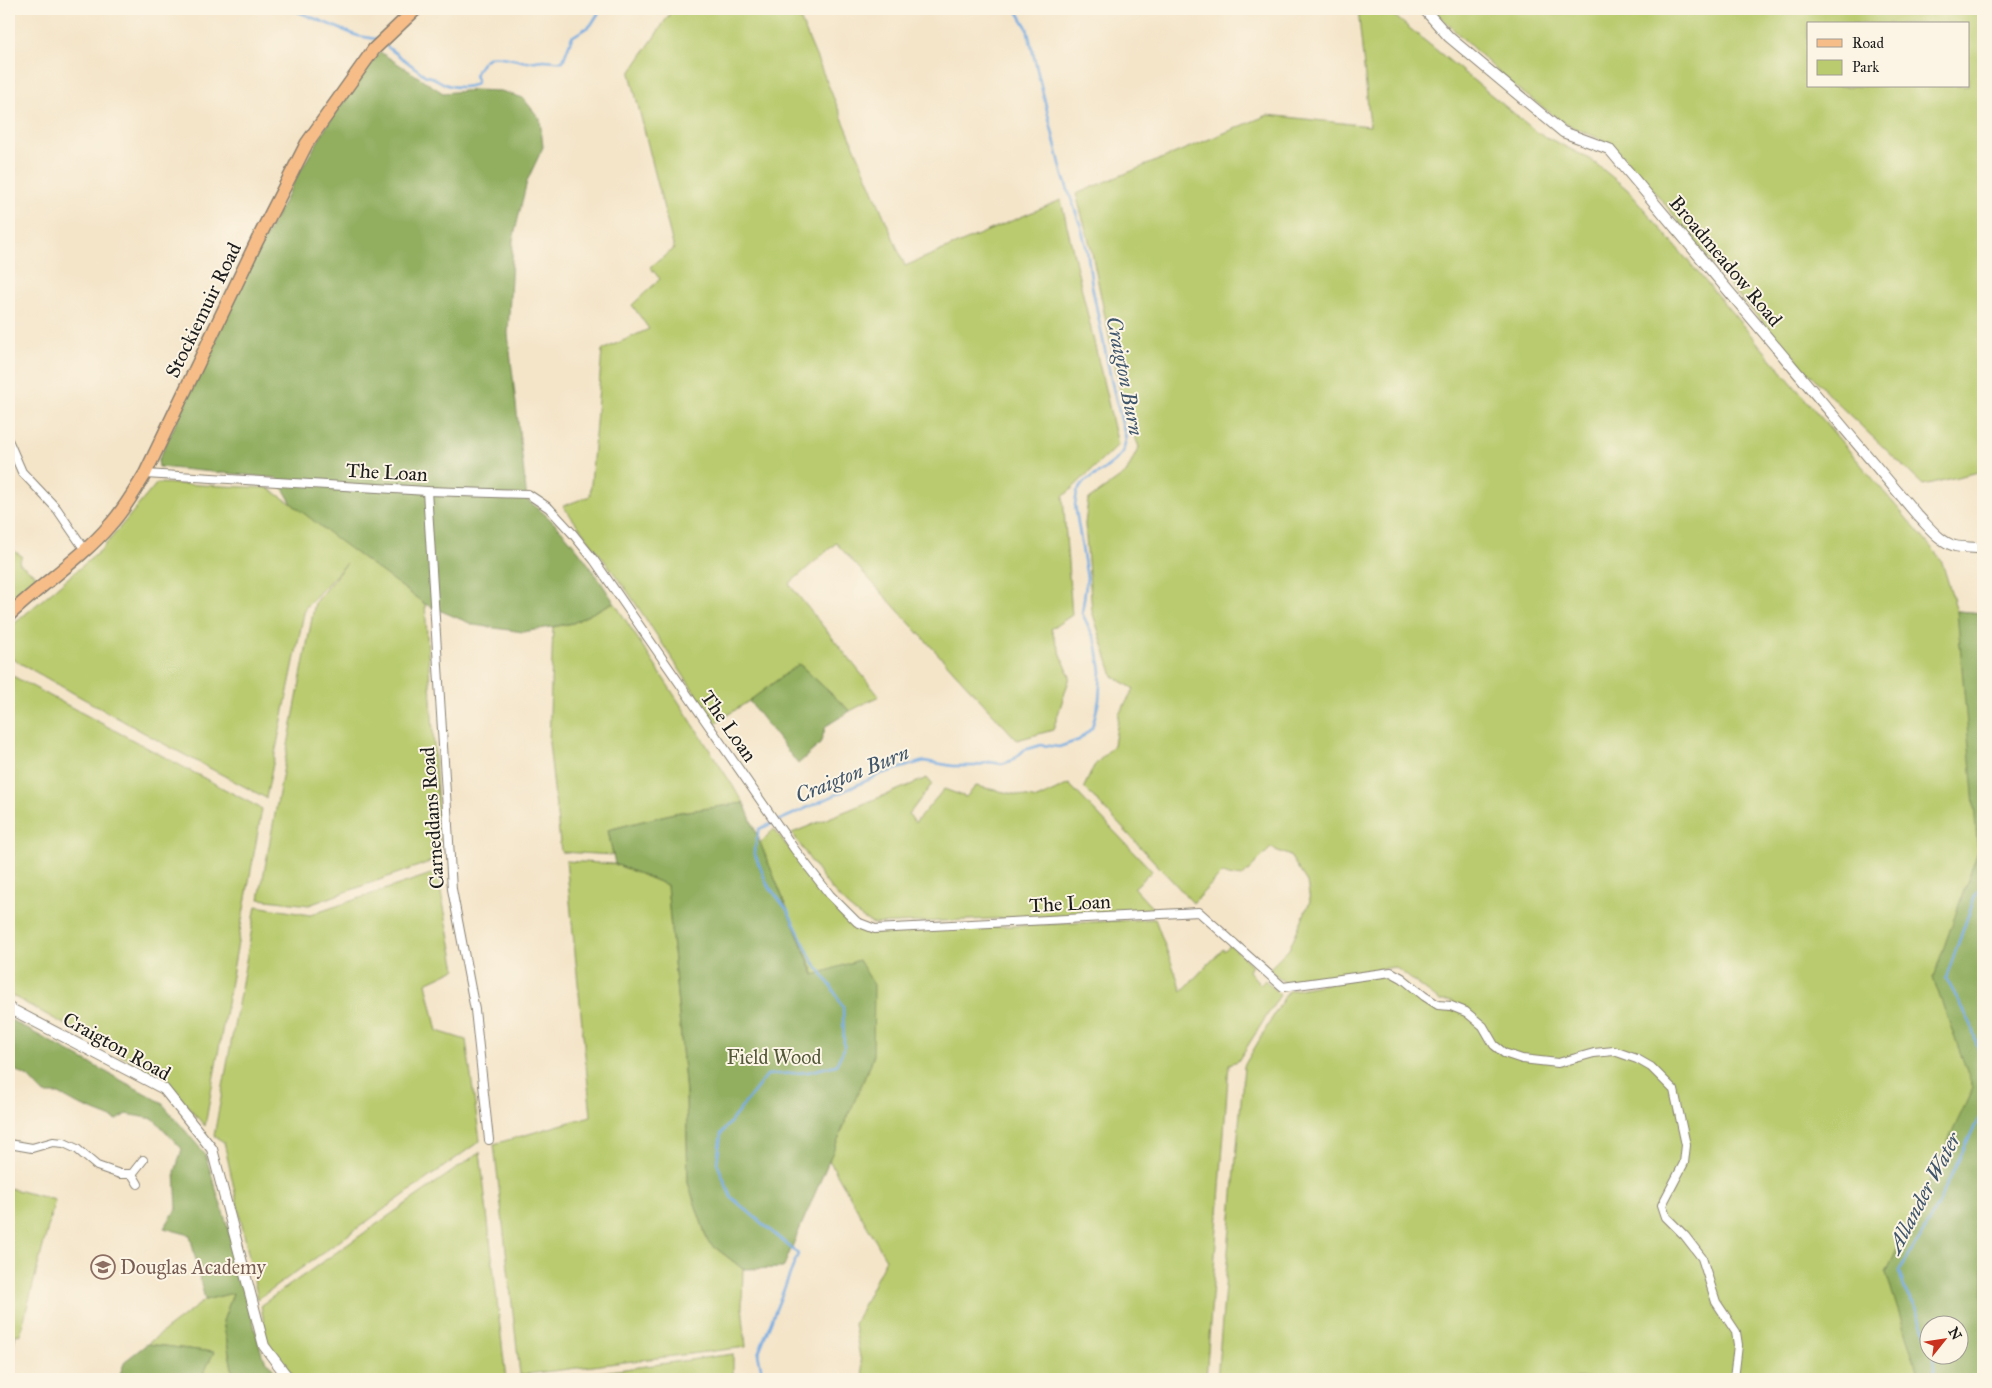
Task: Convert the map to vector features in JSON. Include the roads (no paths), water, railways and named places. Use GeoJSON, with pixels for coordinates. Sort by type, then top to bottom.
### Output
{"type":"FeatureCollection","features":[{"type":"Feature","properties":{"kind":"main road","name":"Stockiemuir Road"},"geometry":{"type":"LineString","coordinates":[[9,615],[85,550],[110,526],[129,501],[145,474],[257,241],[307,143],[374,49],[416,9]]}},
{"type":"Feature","properties":{"kind":"street","name":"Broadmeadow Road"},"geometry":{"type":"LineString","coordinates":[[1424,9],[1449,37],[1563,132],[1609,149],[1923,521],[1948,543],[1983,549]]}},
{"type":"Feature","properties":{"kind":"street"},"geometry":{"type":"LineString","coordinates":[[9,442],[22,472],[57,509],[85,550]]}},
{"type":"Feature","properties":{"kind":"street","name":"The Loan"},"geometry":{"type":"LineString","coordinates":[[145,474],[427,491],[528,494],[549,508],[594,560],[779,826],[830,895],[857,922],[875,929],[1199,912],[1283,987],[1391,972],[1438,1005],[1451,1006],[1466,1012],[1483,1026],[1494,1045],[1504,1053],[1522,1059],[1558,1063],[1614,1051],[1638,1059],[1651,1067],[1674,1090],[1686,1146],[1684,1163],[1662,1204],[1666,1217],[1686,1236],[1702,1258],[1716,1302],[1736,1332],[1738,1345],[1734,1379]]}},
{"type":"Feature","properties":{"kind":"street","name":"Carneddans Road"},"geometry":{"type":"LineString","coordinates":[[427,491],[452,889],[475,1010],[489,1140]]}},
{"type":"Feature","properties":{"kind":"street","name":"Craigton Road"},"geometry":{"type":"LineString","coordinates":[[9,1008],[164,1089],[212,1149],[264,1346],[289,1379]]}},
{"type":"Feature","properties":{"kind":"street"},"geometry":{"type":"LineString","coordinates":[[9,1144],[32,1148],[53,1142],[64,1142],[77,1149],[97,1166],[120,1174],[132,1174],[144,1160]]}},
{"type":"Feature","properties":{"kind":"street"},"geometry":{"type":"LineString","coordinates":[[132,1174],[138,1184]]}},
{"type":"Feature","properties":{"kind":"waterway"},"geometry":{"type":"LineString","coordinates":[[291,9],[358,36],[376,39]]}},
{"type":"Feature","properties":{"kind":"waterway"},"geometry":{"type":"LineString","coordinates":[[386,46],[426,76],[452,86],[469,86],[476,84],[476,72],[483,62],[490,57],[503,57],[528,62],[544,60],[563,61],[572,37],[591,25],[601,9]]}},
{"type":"Feature","properties":{"kind":"waterway","name":"Craigton Burn"},"geometry":{"type":"LineString","coordinates":[[778,821],[881,774],[924,761],[953,766],[975,766],[989,762],[1002,764],[1013,760],[1024,750],[1041,745],[1059,747],[1079,740],[1092,728],[1099,700],[1101,671],[1096,642],[1082,613],[1087,578],[1075,505],[1077,492],[1084,482],[1116,460],[1123,452],[1126,439],[1111,379],[1092,286],[1087,250],[1063,176],[1027,28],[1016,9]]}},
{"type":"Feature","properties":{"kind":"waterway","name":"Craigton Burn"},"geometry":{"type":"LineString","coordinates":[[767,1379],[762,1372],[758,1354],[798,1254],[731,1197],[717,1163],[721,1134],[767,1075],[808,1072],[836,1065],[844,1049],[843,1007],[831,986],[812,960],[788,911],[767,884],[754,852],[759,829],[773,823]]}},
{"type":"Feature","properties":{"kind":"waterway","name":"Allander Water"},"geometry":{"type":"LineString","coordinates":[[1983,884],[1975,896],[1946,978],[1971,1024],[1983,1066]]}},
{"type":"Feature","properties":{"kind":"waterway","name":"Allander Water"},"geometry":{"type":"LineString","coordinates":[[1920,1318],[1916,1307],[1905,1291],[1899,1271],[1929,1221],[1983,1111]]}},
{"type":"Feature","properties":{"kind":"waterway","name":"Allander Water"},"geometry":{"type":"LineString","coordinates":[[1934,1366],[1935,1379]]}},
{"type":"Feature","properties":{"kind":"place","name":"Douglas Academy"},"geometry":{"type":"Point","coordinates":[103,1267]}},
{"type":"Feature","properties":{"kind":"park label","name":"Field Wood"},"geometry":{"type":"Point","coordinates":[774,1057]}}]}
